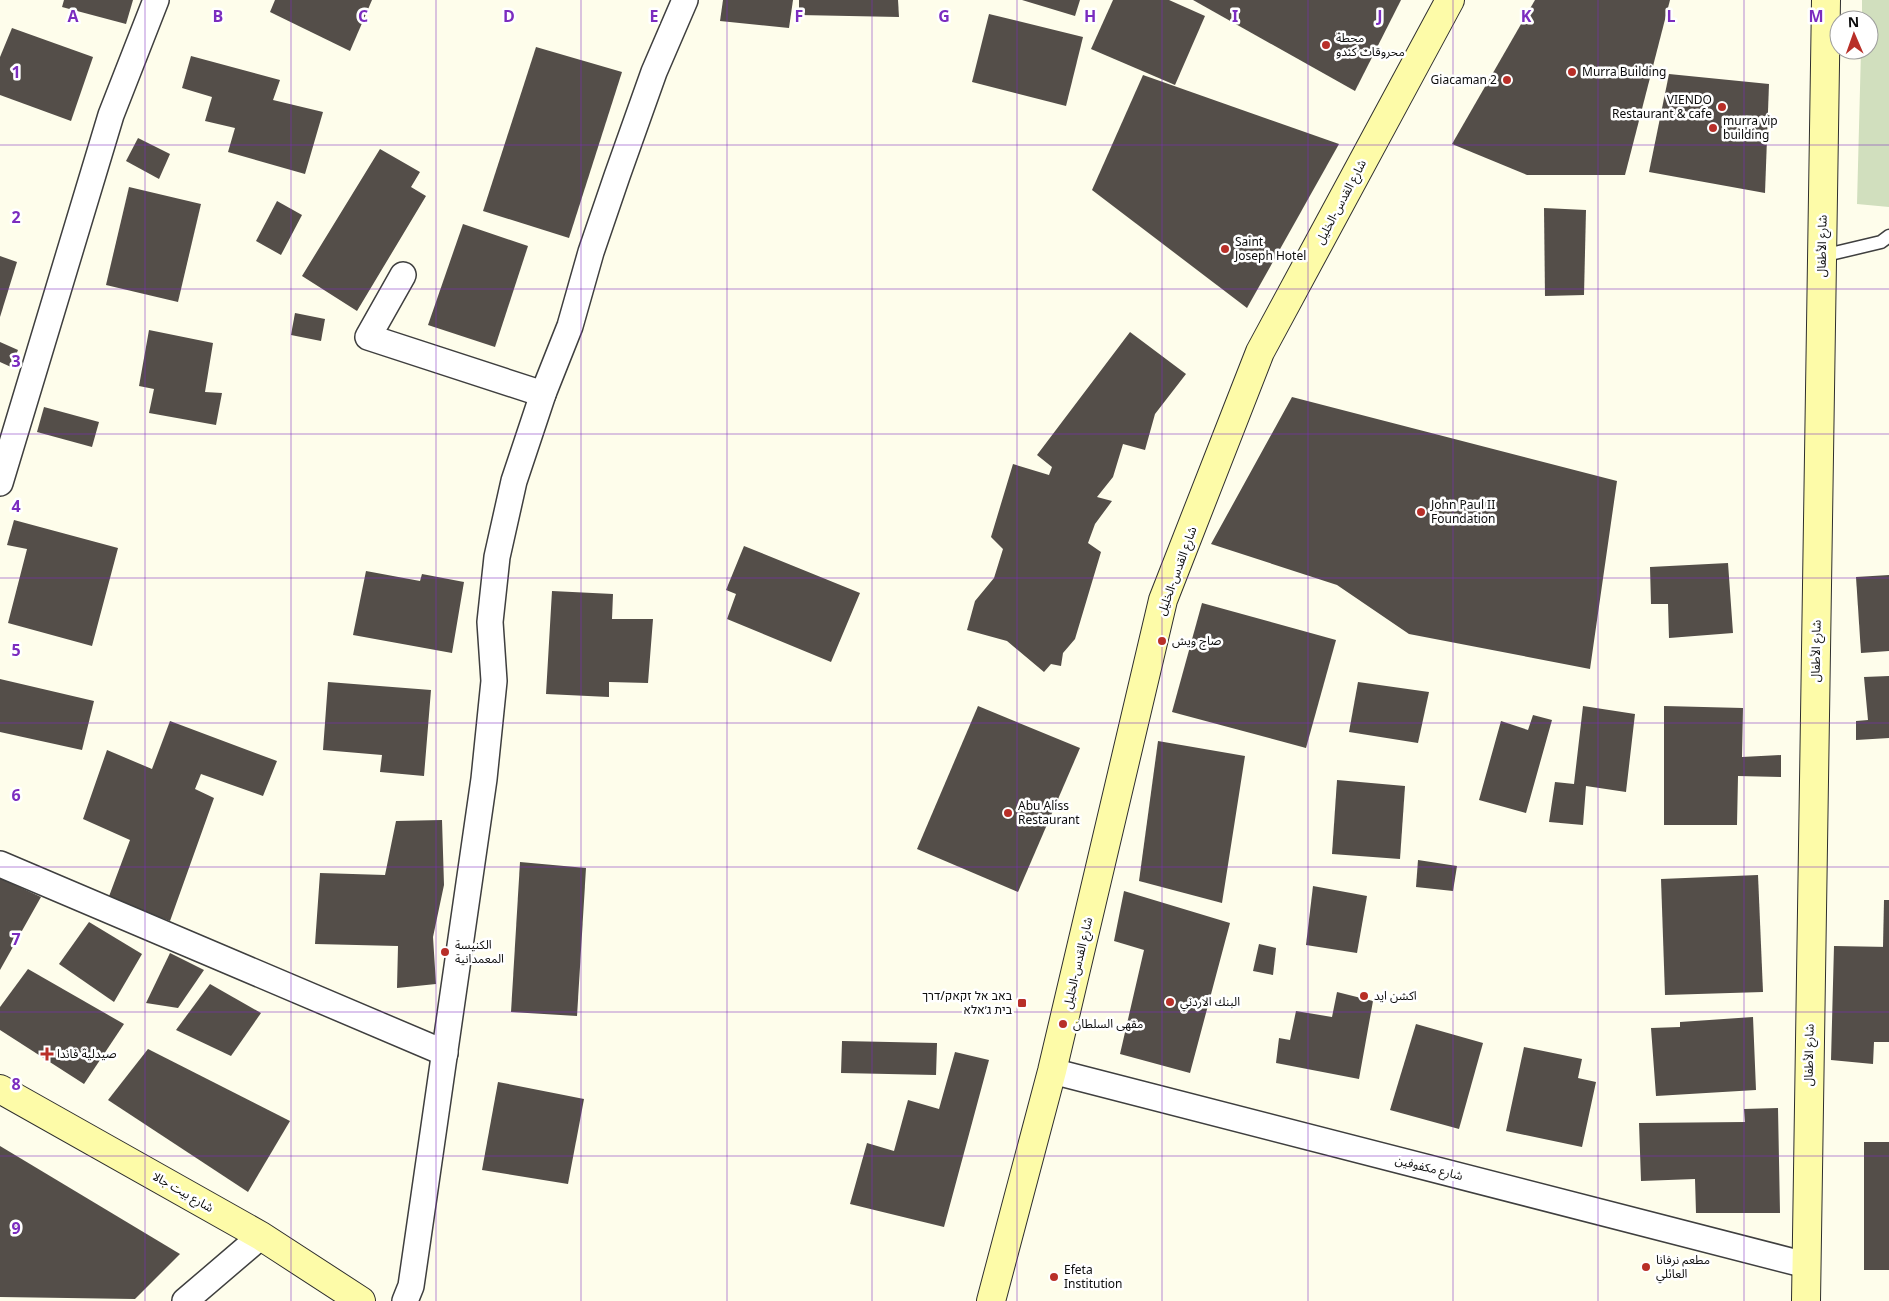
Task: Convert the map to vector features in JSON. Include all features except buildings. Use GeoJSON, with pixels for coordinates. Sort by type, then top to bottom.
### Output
{"type":"FeatureCollection","features":[{"type":"Feature","properties":{"kind":"street"},"geometry":{"type":"LineString","coordinates":[[0,483],[111,115],[156,0]]}},
{"type":"Feature","properties":{"kind":"street"},"geometry":{"type":"LineString","coordinates":[[405,1301],[411,1286],[484,779],[494,681],[490,622],[497,558],[514,481],[543,394],[570,326],[594,242],[654,72],[685,0]]}},
{"type":"Feature","properties":{"kind":"street","name":"شارع القدس-الخليل"},"geometry":{"type":"LineString","coordinates":[[992,1301],[1052,1071],[1163,600],[1260,352],[1450,0]]}},
{"type":"Feature","properties":{"kind":"street","name":"شارع الأطفال"},"geometry":{"type":"LineString","coordinates":[[1806,1301],[1826,0]]}},
{"type":"Feature","properties":{"kind":"street"},"geometry":{"type":"LineString","coordinates":[[403,275],[368,337],[543,394]]}},
{"type":"Feature","properties":{"kind":"street"},"geometry":{"type":"LineString","coordinates":[[0,864],[445,1053]]}},
{"type":"Feature","properties":{"kind":"street","name":"شارع مكفوفين"},"geometry":{"type":"LineString","coordinates":[[1052,1071],[1806,1265]]}},
{"type":"Feature","properties":{"kind":"street","name":"شارع بيت جالا"},"geometry":{"type":"LineString","coordinates":[[0,1089],[261,1236],[361,1301]]}},
{"type":"Feature","properties":{"kind":"street"},"geometry":{"type":"LineString","coordinates":[[185,1301],[192,1297],[261,1236]]}},
{"type":"Feature","properties":{"kind":"lane"},"geometry":{"type":"LineString","coordinates":[[1822,256],[1881,242],[1889,236]]}},
{"type":"Feature","properties":{"kind":"green space"},"geometry":{"type":"Polygon","coordinates":[[[1862,0],[1889,0],[1889,207],[1857,204],[1861,60],[1879,60],[1879,10],[1862,10],[1862,0]]]}},
{"type":"Feature","properties":{"kind":"place","name":"محطة محروقات كندو"},"geometry":{"type":"Point","coordinates":[1326,45]}},
{"type":"Feature","properties":{"kind":"place","name":"Murra Building"},"geometry":{"type":"Point","coordinates":[1572,72]}},
{"type":"Feature","properties":{"kind":"place","name":"Giacaman 2"},"geometry":{"type":"Point","coordinates":[1507,80]}},
{"type":"Feature","properties":{"kind":"place","name":"VIENDO Restaurant & cafe"},"geometry":{"type":"Point","coordinates":[1722,107]}},
{"type":"Feature","properties":{"kind":"place","name":"murra vip building"},"geometry":{"type":"Point","coordinates":[1713,128]}},
{"type":"Feature","properties":{"kind":"place","name":"Saint Joseph Hotel"},"geometry":{"type":"Point","coordinates":[1225,249]}},
{"type":"Feature","properties":{"kind":"place","name":"John Paul II Foundation"},"geometry":{"type":"Point","coordinates":[1421,512]}},
{"type":"Feature","properties":{"kind":"place","name":"صاج ويش"},"geometry":{"type":"Point","coordinates":[1162,641]}},
{"type":"Feature","properties":{"kind":"place","name":"Abu Aliss Restaurant"},"geometry":{"type":"Point","coordinates":[1008,813]}},
{"type":"Feature","properties":{"kind":"place","name":"الكنيسة المعمدانية"},"geometry":{"type":"Point","coordinates":[445,952]}},
{"type":"Feature","properties":{"kind":"place","name":"اكشن ايد"},"geometry":{"type":"Point","coordinates":[1364,996]}},
{"type":"Feature","properties":{"kind":"place","name":"البنك الاردني"},"geometry":{"type":"Point","coordinates":[1170,1002]}},
{"type":"Feature","properties":{"kind":"place","name":"באב אל זקאק/דרך בית ג׳אלא"},"geometry":{"type":"Point","coordinates":[1022,1003]}},
{"type":"Feature","properties":{"kind":"place","name":"مقهى السلطان"},"geometry":{"type":"Point","coordinates":[1063,1024]}},
{"type":"Feature","properties":{"kind":"place","name":"صيدلية فاندا"},"geometry":{"type":"Point","coordinates":[47,1054]}},
{"type":"Feature","properties":{"kind":"place","name":"مطعم نرفانا العائلي"},"geometry":{"type":"Point","coordinates":[1646,1267]}},
{"type":"Feature","properties":{"kind":"place","name":"Efeta Institution"},"geometry":{"type":"Point","coordinates":[1054,1277]}}]}
